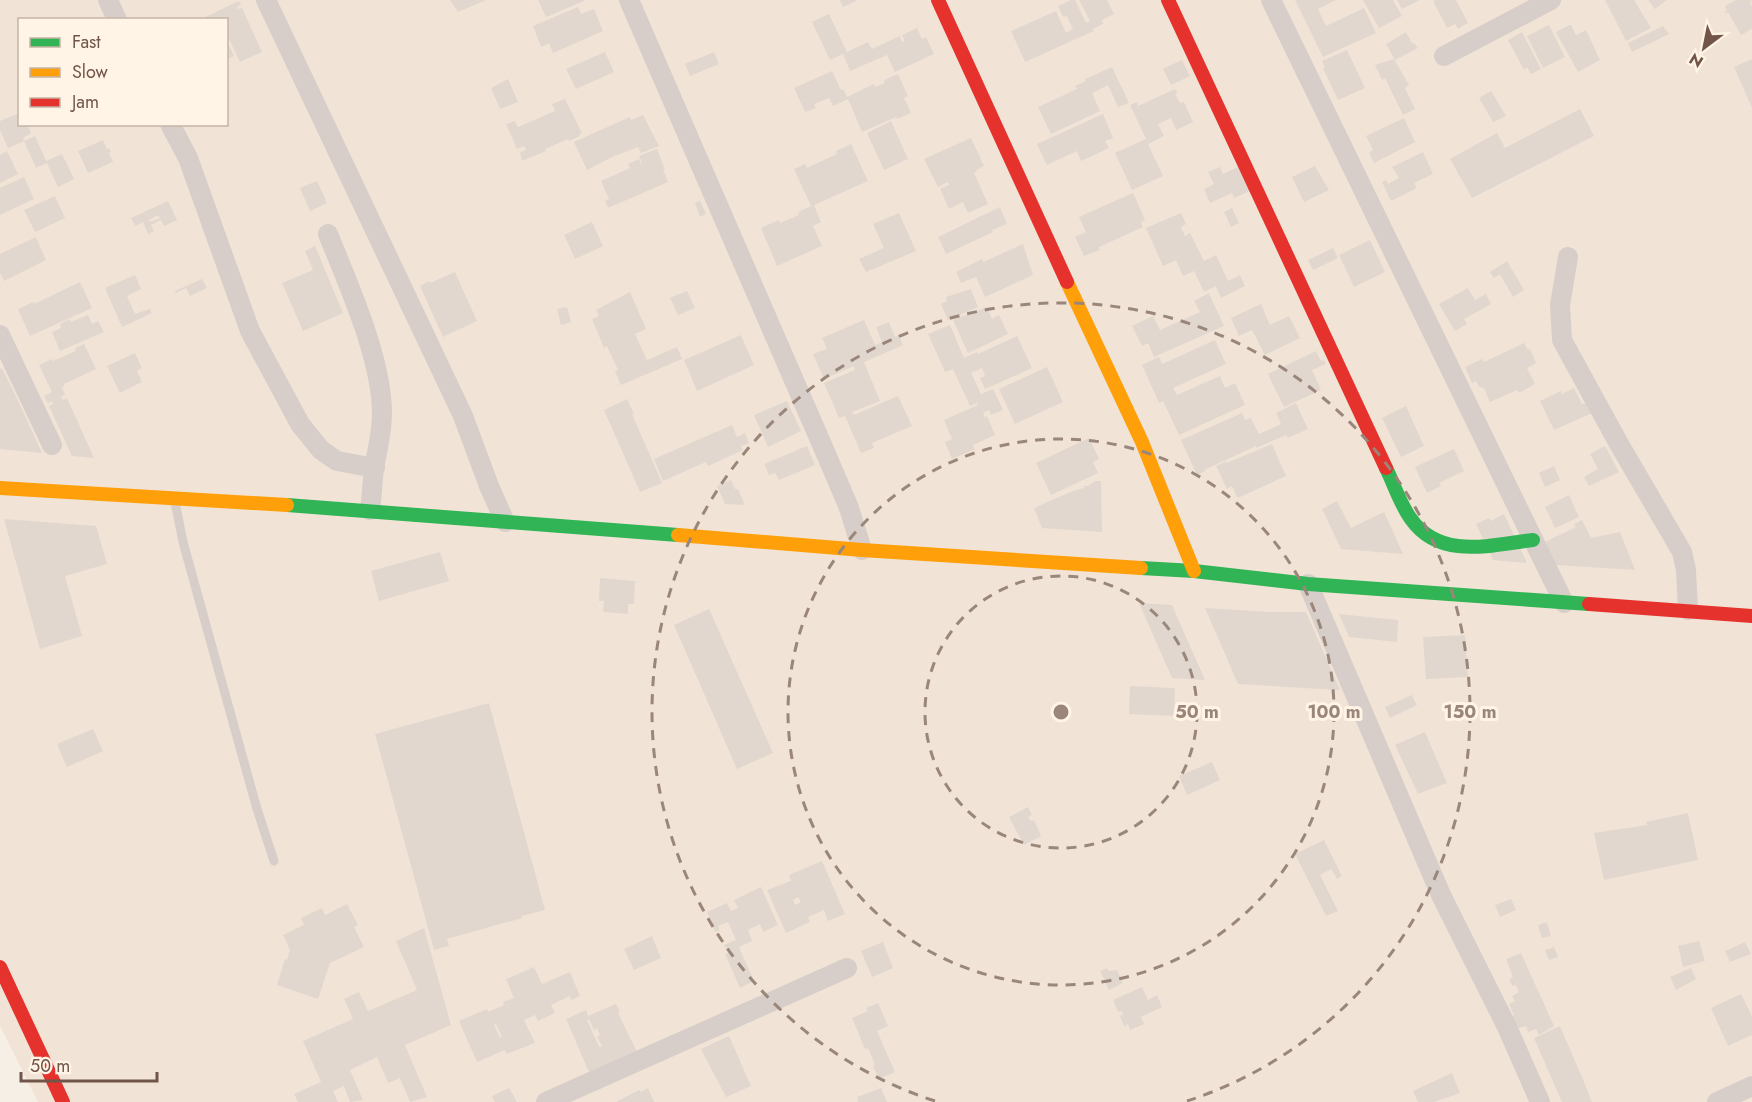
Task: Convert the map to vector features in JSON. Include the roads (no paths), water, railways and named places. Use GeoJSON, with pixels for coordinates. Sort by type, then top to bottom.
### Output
{"type":"FeatureCollection","features":[{"type":"Feature","properties":{"kind":"street"},"geometry":{"type":"LineString","coordinates":[[108,0],[116,18]]}},
{"type":"Feature","properties":{"kind":"street"},"geometry":{"type":"LineString","coordinates":[[266,0],[463,416],[489,486],[506,522]]}},
{"type":"Feature","properties":{"kind":"street"},"geometry":{"type":"LineString","coordinates":[[629,0],[849,508],[862,550]]}},
{"type":"Feature","properties":{"kind":"street"},"geometry":{"type":"LineString","coordinates":[[938,0],[1142,442],[1194,571]]}},
{"type":"Feature","properties":{"kind":"street"},"geometry":{"type":"LineString","coordinates":[[1168,0],[1410,518],[1424,533],[1447,545],[1477,546],[1533,540]]}},
{"type":"Feature","properties":{"kind":"street"},"geometry":{"type":"LineString","coordinates":[[1271,0],[1564,603]]}},
{"type":"Feature","properties":{"kind":"street"},"geometry":{"type":"LineString","coordinates":[[1444,56],[1551,0]]}},
{"type":"Feature","properties":{"kind":"street"},"geometry":{"type":"LineString","coordinates":[[171,126],[188,158],[250,331],[300,424],[321,450],[337,461],[375,468]]}},
{"type":"Feature","properties":{"kind":"street"},"geometry":{"type":"LineString","coordinates":[[328,234],[352,293],[370,348],[380,392],[381,433],[370,510]]}},
{"type":"Feature","properties":{"kind":"street"},"geometry":{"type":"LineString","coordinates":[[1568,257],[1560,305],[1562,340],[1682,552],[1686,570],[1688,610]]}},
{"type":"Feature","properties":{"kind":"street"},"geometry":{"type":"LineString","coordinates":[[0,335],[52,445]]}},
{"type":"Feature","properties":{"kind":"street"},"geometry":{"type":"LineString","coordinates":[[0,488],[370,510],[862,550],[1194,571],[1308,584],[1752,616]]}},
{"type":"Feature","properties":{"kind":"street"},"geometry":{"type":"LineString","coordinates":[[1308,584],[1441,895],[1507,1027],[1540,1102]]}},
{"type":"Feature","properties":{"kind":"street"},"geometry":{"type":"LineString","coordinates":[[0,967],[63,1102]]}},
{"type":"Feature","properties":{"kind":"street"},"geometry":{"type":"LineString","coordinates":[[546,1102],[847,968]]}},
{"type":"Feature","properties":{"kind":"street"},"geometry":{"type":"LineString","coordinates":[[1717,1102],[1752,1086]]}},
{"type":"Feature","properties":{"kind":"lane"},"geometry":{"type":"LineString","coordinates":[[175,498],[183,542],[257,809],[274,861]]}}]}
